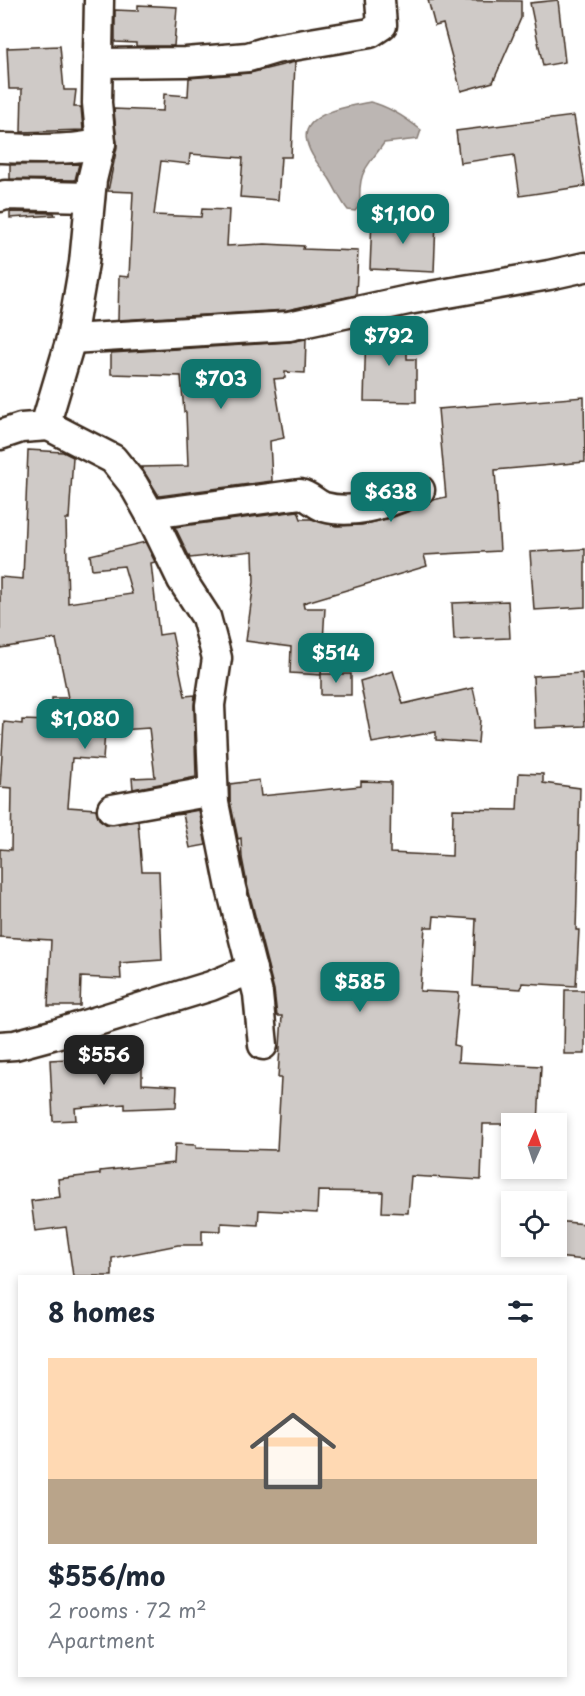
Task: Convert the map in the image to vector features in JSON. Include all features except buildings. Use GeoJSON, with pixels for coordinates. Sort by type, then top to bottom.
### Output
{"type":"FeatureCollection","features":[{"type":"Feature","properties":{"kind":"street"},"geometry":{"type":"LineString","coordinates":[[50,426],[48,416],[71,339],[84,263],[92,180],[101,143],[98,103],[99,0]]}},
{"type":"Feature","properties":{"kind":"street"},"geometry":{"type":"LineString","coordinates":[[100,63],[176,63],[248,57],[275,49],[370,33],[382,25],[380,0]]}},
{"type":"Feature","properties":{"kind":"street"},"geometry":{"type":"LineString","coordinates":[[0,148],[90,146],[101,143]]}},
{"type":"Feature","properties":{"kind":"street"},"geometry":{"type":"LineString","coordinates":[[0,197],[5,195],[90,197]]}},
{"type":"Feature","properties":{"kind":"street"},"geometry":{"type":"LineString","coordinates":[[71,339],[289,326],[408,300],[585,267]]}},
{"type":"Feature","properties":{"kind":"street"},"geometry":{"type":"LineString","coordinates":[[0,435],[21,428],[50,426],[113,459],[133,484],[150,513],[182,580],[206,617],[217,658],[210,705],[214,803],[231,888],[258,994],[263,1045]]}},
{"type":"Feature","properties":{"kind":"street"},"geometry":{"type":"LineString","coordinates":[[150,513],[300,494],[308,495],[321,506],[338,510],[382,505],[420,490]]}},
{"type":"Feature","properties":{"kind":"street"},"geometry":{"type":"LineString","coordinates":[[112,809],[213,791]]}},
{"type":"Feature","properties":{"kind":"street"},"geometry":{"type":"LineString","coordinates":[[0,1046],[15,1045],[52,1035],[211,987],[252,969]]}},
{"type":"Feature","properties":{"kind":"shaded area"},"geometry":{"type":"Polygon","coordinates":[[[370,102],[397,113],[421,130],[418,139],[384,143],[364,171],[360,184],[360,205],[355,211],[348,210],[311,152],[307,142],[307,132],[311,124],[328,113],[370,102]]]}}]}
